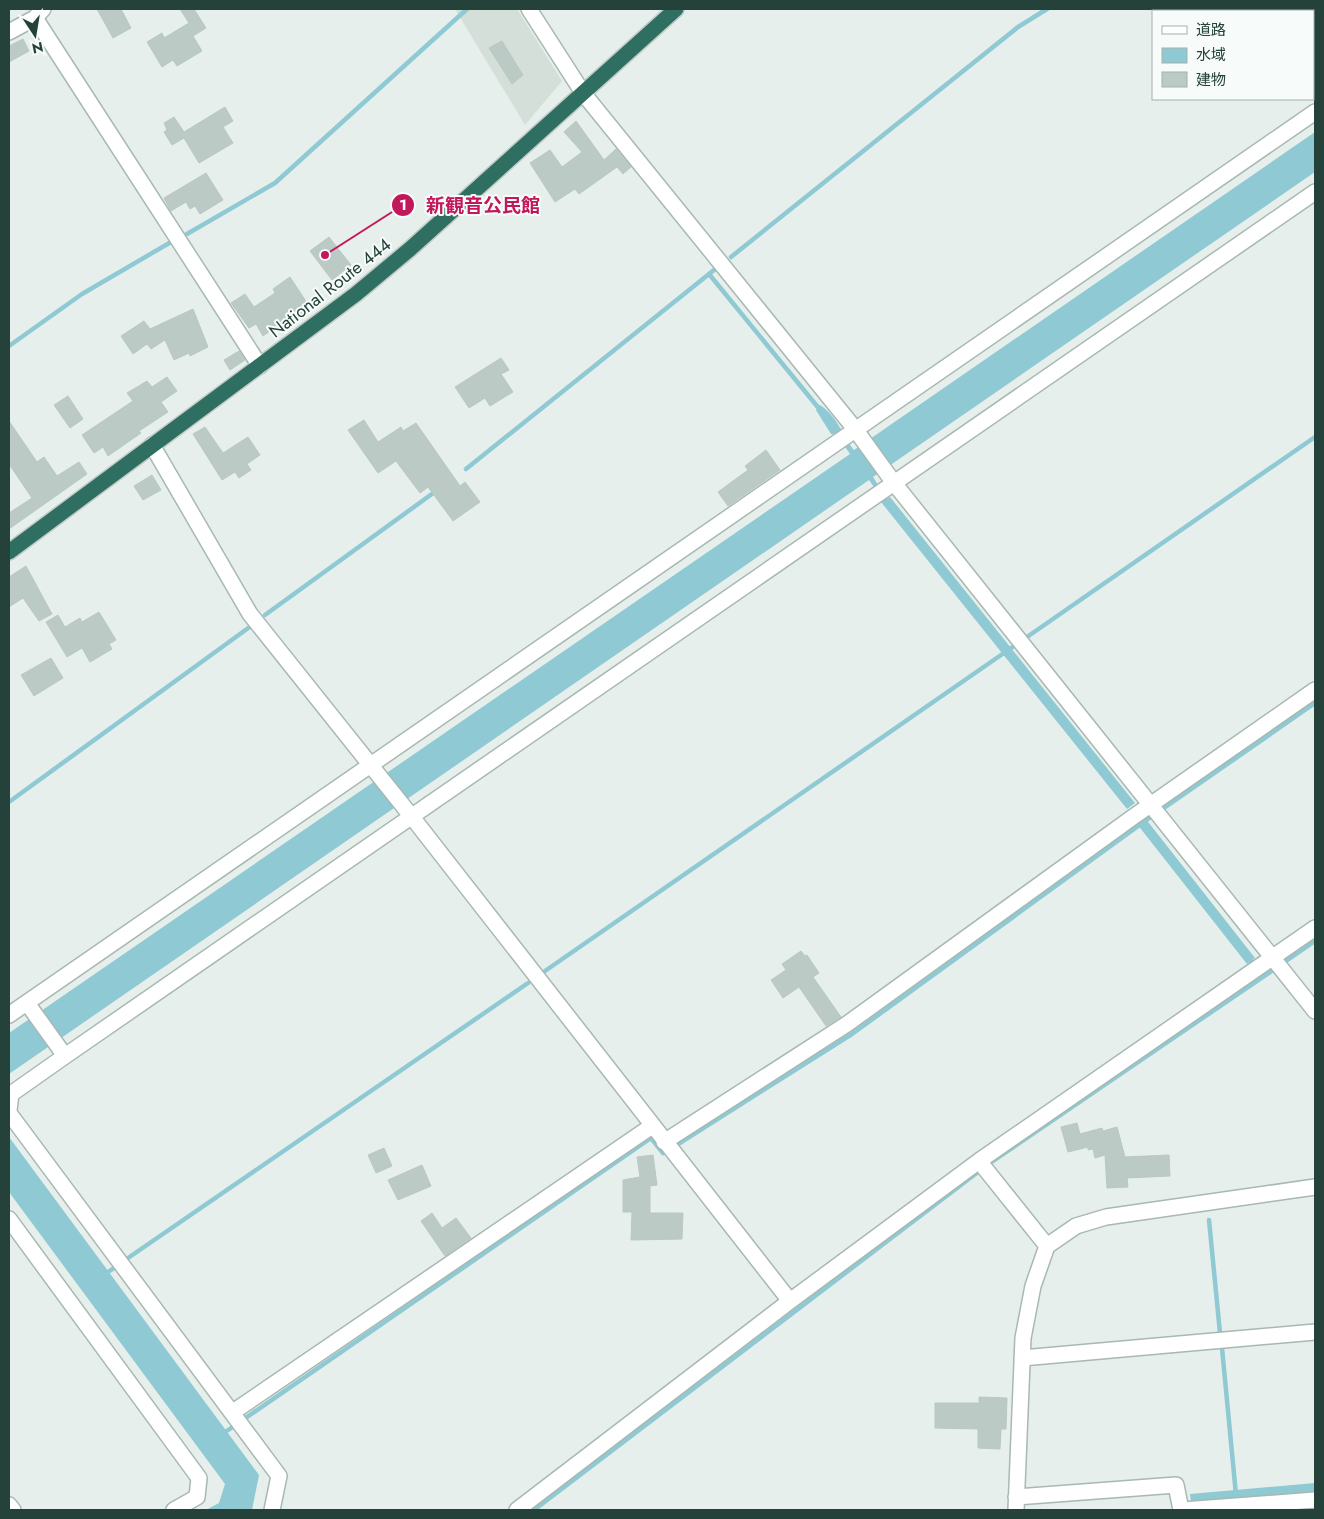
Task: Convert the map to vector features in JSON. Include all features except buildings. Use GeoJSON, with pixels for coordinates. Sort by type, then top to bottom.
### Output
{"type":"FeatureCollection","features":[{"type":"Feature","properties":{"kind":"highway","name":"National Route 444"},"geometry":{"type":"LineString","coordinates":[[9,552],[356,294],[410,249],[676,9]]}},
{"type":"Feature","properties":{"kind":"street"},"geometry":{"type":"LineString","coordinates":[[529,9],[583,93],[850,435],[885,486],[1142,811],[1273,958],[1315,1011]]}},
{"type":"Feature","properties":{"kind":"street"},"geometry":{"type":"LineString","coordinates":[[9,32],[39,14],[260,366]]}},
{"type":"Feature","properties":{"kind":"street"},"geometry":{"type":"LineString","coordinates":[[9,1015],[374,769],[1315,112]]}},
{"type":"Feature","properties":{"kind":"street"},"geometry":{"type":"LineString","coordinates":[[272,1510],[280,1476],[9,1111],[11,1094],[409,813],[1315,192]]}},
{"type":"Feature","properties":{"kind":"street"},"geometry":{"type":"LineString","coordinates":[[152,445],[250,614],[409,813],[790,1302]]}},
{"type":"Feature","properties":{"kind":"street"},"geometry":{"type":"LineString","coordinates":[[664,1142],[847,1024],[1142,811],[1315,690]]}},
{"type":"Feature","properties":{"kind":"street"},"geometry":{"type":"LineString","coordinates":[[517,1510],[979,1161],[1315,928]]}},
{"type":"Feature","properties":{"kind":"street"},"geometry":{"type":"LineString","coordinates":[[26,1003],[66,1056]]}},
{"type":"Feature","properties":{"kind":"street"},"geometry":{"type":"LineString","coordinates":[[238,1418],[652,1126]]}},
{"type":"Feature","properties":{"kind":"street"},"geometry":{"type":"LineString","coordinates":[[979,1161],[1047,1246]]}},
{"type":"Feature","properties":{"kind":"street"},"geometry":{"type":"LineString","coordinates":[[1315,1187],[1106,1217],[1076,1226],[1047,1246],[1033,1286],[1023,1338],[1016,1504],[1176,1485],[1182,1510],[1315,1500]]}},
{"type":"Feature","properties":{"kind":"street"},"geometry":{"type":"LineString","coordinates":[[9,1219],[199,1478],[197,1497],[177,1510]]}},
{"type":"Feature","properties":{"kind":"street"},"geometry":{"type":"LineString","coordinates":[[1022,1358],[1315,1332]]}},
{"type":"Feature","properties":{"kind":"street"},"geometry":{"type":"LineString","coordinates":[[9,1505],[13,1510]]}},
{"type":"Feature","properties":{"kind":"shaded area"},"geometry":{"type":"Polygon","coordinates":[[[455,9],[517,9],[562,81],[525,125],[455,9]]]}},
{"type":"Feature","properties":{"kind":"water"},"geometry":{"type":"Polygon","coordinates":[[[1315,132],[1315,172],[873,477],[887,499],[890,497],[1135,803],[1127,809],[881,502],[883,500],[869,480],[9,1074],[9,1033],[850,454],[837,435],[831,434],[816,410],[820,405],[836,421],[854,450],[1315,132]]]}},
{"type":"Feature","properties":{"kind":"water"},"geometry":{"type":"Polygon","coordinates":[[[1145,818],[1255,958],[1247,964],[1137,824],[1145,818]]]}},
{"type":"Feature","properties":{"kind":"water"},"geometry":{"type":"Polygon","coordinates":[[[9,1137],[259,1475],[252,1510],[206,1510],[219,1503],[225,1484],[9,1192],[9,1137]]]}},
{"type":"Feature","properties":{"kind":"water"},"geometry":{"type":"Polygon","coordinates":[[[1315,1483],[1315,1492],[1195,1503],[1192,1510],[1190,1494],[1315,1483]]]}},
{"type":"Feature","properties":{"kind":"waterway"},"geometry":{"type":"LineString","coordinates":[[187,234],[275,183],[467,9]]}},
{"type":"Feature","properties":{"kind":"waterway"},"geometry":{"type":"LineString","coordinates":[[731,257],[1018,27],[1047,9]]}},
{"type":"Feature","properties":{"kind":"waterway"},"geometry":{"type":"LineString","coordinates":[[9,346],[82,294],[171,242]]}},
{"type":"Feature","properties":{"kind":"waterway"},"geometry":{"type":"LineString","coordinates":[[466,469],[714,270]]}},
{"type":"Feature","properties":{"kind":"waterway"},"geometry":{"type":"LineString","coordinates":[[709,274],[821,411]]}},
{"type":"Feature","properties":{"kind":"waterway"},"geometry":{"type":"LineString","coordinates":[[1027,637],[1315,437]]}},
{"type":"Feature","properties":{"kind":"waterway"},"geometry":{"type":"LineString","coordinates":[[265,615],[436,491]]}},
{"type":"Feature","properties":{"kind":"waterway"},"geometry":{"type":"LineString","coordinates":[[9,802],[251,626]]}},
{"type":"Feature","properties":{"kind":"waterway"},"geometry":{"type":"LineString","coordinates":[[545,971],[1014,646]]}},
{"type":"Feature","properties":{"kind":"waterway"},"geometry":{"type":"LineString","coordinates":[[1164,808],[1315,703]]}},
{"type":"Feature","properties":{"kind":"waterway"},"geometry":{"type":"LineString","coordinates":[[675,1146],[852,1034],[1152,816]]}},
{"type":"Feature","properties":{"kind":"waterway"},"geometry":{"type":"LineString","coordinates":[[1286,961],[1315,941]]}},
{"type":"Feature","properties":{"kind":"waterway"},"geometry":{"type":"LineString","coordinates":[[1247,956],[1263,977]]}},
{"type":"Feature","properties":{"kind":"waterway"},"geometry":{"type":"LineString","coordinates":[[990,1163],[1273,970]]}},
{"type":"Feature","properties":{"kind":"waterway"},"geometry":{"type":"LineString","coordinates":[[128,1258],[528,983]]}},
{"type":"Feature","properties":{"kind":"waterway"},"geometry":{"type":"LineString","coordinates":[[221,1435],[651,1138],[663,1153]]}},
{"type":"Feature","properties":{"kind":"waterway"},"geometry":{"type":"LineString","coordinates":[[534,1510],[978,1172]]}},
{"type":"Feature","properties":{"kind":"waterway"},"geometry":{"type":"LineString","coordinates":[[1209,1220],[1220,1333]]}},
{"type":"Feature","properties":{"kind":"waterway"},"geometry":{"type":"LineString","coordinates":[[105,1274],[117,1266]]}},
{"type":"Feature","properties":{"kind":"waterway"},"geometry":{"type":"LineString","coordinates":[[1222,1348],[1236,1495]]}},
{"type":"Feature","properties":{"kind":"place","name":"新観音公民館"},"geometry":{"type":"Point","coordinates":[325,255]}}]}
